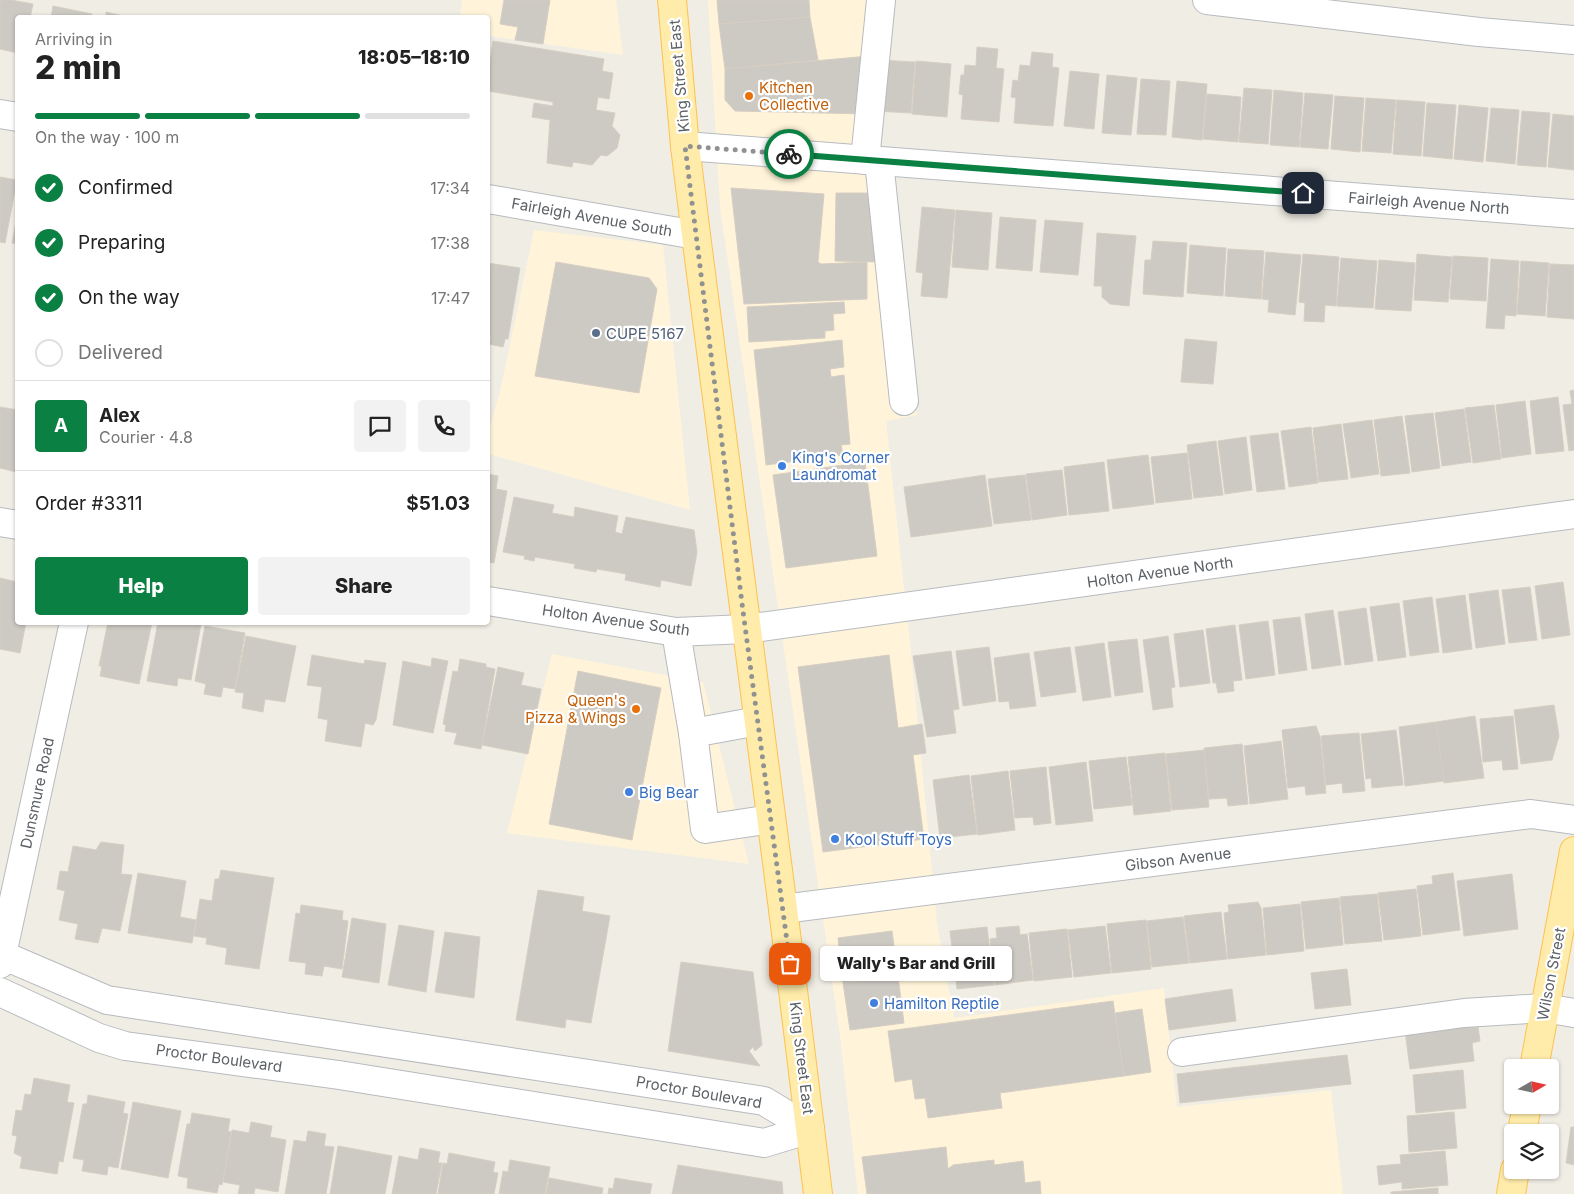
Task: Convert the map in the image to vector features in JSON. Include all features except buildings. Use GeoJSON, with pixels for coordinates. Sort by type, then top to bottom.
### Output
{"type":"FeatureCollection","features":[{"type":"Feature","properties":{"kind":"main road","name":"King Street East"},"geometry":{"type":"LineString","coordinates":[[672,0],[685,146],[818,1194]]}},
{"type":"Feature","properties":{"kind":"main road","name":"Wilson Street"},"geometry":{"type":"LineString","coordinates":[[1536,1059],[1574,851]]}},
{"type":"Feature","properties":{"kind":"main road"},"geometry":{"type":"LineString","coordinates":[[1511,1194],[1514,1179]]}},
{"type":"Feature","properties":{"kind":"street"},"geometry":{"type":"LineString","coordinates":[[881,0],[872,160],[904,401]]}},
{"type":"Feature","properties":{"kind":"street"},"geometry":{"type":"LineString","coordinates":[[1207,0],[1479,32],[1574,40]]}},
{"type":"Feature","properties":{"kind":"street"},"geometry":{"type":"LineString","coordinates":[[0,114],[15,116]]}},
{"type":"Feature","properties":{"kind":"street","name":"Fairleigh Avenue North"},"geometry":{"type":"LineString","coordinates":[[685,146],[1574,214]]}},
{"type":"Feature","properties":{"kind":"street","name":"Fairleigh Avenue South"},"geometry":{"type":"LineString","coordinates":[[490,199],[696,235]]}},
{"type":"Feature","properties":{"kind":"street","name":"Holton Avenue North"},"geometry":{"type":"LineString","coordinates":[[746,629],[1574,514]]}},
{"type":"Feature","properties":{"kind":"street"},"geometry":{"type":"LineString","coordinates":[[0,522],[15,524]]}},
{"type":"Feature","properties":{"kind":"street","name":"Holton Avenue South"},"geometry":{"type":"LineString","coordinates":[[490,602],[676,632],[746,629]]}},
{"type":"Feature","properties":{"kind":"street","name":"Dunsmure Road"},"geometry":{"type":"LineString","coordinates":[[1,958],[73,625]]}},
{"type":"Feature","properties":{"kind":"street"},"geometry":{"type":"LineString","coordinates":[[676,632],[693,733],[705,829],[771,819]]}},
{"type":"Feature","properties":{"kind":"street"},"geometry":{"type":"LineString","coordinates":[[693,733],[758,721]]}},
{"type":"Feature","properties":{"kind":"street","name":"Gibson Avenue"},"geometry":{"type":"LineString","coordinates":[[783,909],[1531,814],[1574,820]]}},
{"type":"Feature","properties":{"kind":"street","name":"Proctor Boulevard"},"geometry":{"type":"LineString","coordinates":[[1,958],[107,1000],[764,1102],[810,1129]]}},
{"type":"Feature","properties":{"kind":"street","name":"Proctor Boulevard"},"geometry":{"type":"LineString","coordinates":[[0,992],[99,1038],[125,1046],[339,1075],[764,1143],[810,1129]]}},
{"type":"Feature","properties":{"kind":"street"},"geometry":{"type":"LineString","coordinates":[[99,1038],[107,1000]]}},
{"type":"Feature","properties":{"kind":"street"},"geometry":{"type":"LineString","coordinates":[[1182,1052],[1464,1013],[1544,1008],[1574,1013]]}},
{"type":"Feature","properties":{"kind":"street"},"geometry":{"type":"LineString","coordinates":[[339,1075],[344,1037]]}},
{"type":"Feature","properties":{"kind":"street","name":"Proctor Boulevard"},"geometry":{"type":"LineString","coordinates":[[622,1120],[628,1080]]}},
{"type":"Feature","properties":{"kind":"shaded area"},"geometry":{"type":"Polygon","coordinates":[[[462,0],[616,0],[623,55],[490,36],[490,15],[460,15],[462,0]]]}},
{"type":"Feature","properties":{"kind":"shaded area"},"geometry":{"type":"Polygon","coordinates":[[[708,0],[869,0],[871,185],[888,188],[917,415],[886,421],[911,652],[937,923],[954,1018],[1164,988],[1177,1107],[1331,1090],[1343,1194],[858,1194],[840,1036],[720,207],[708,0]]]}},
{"type":"Feature","properties":{"kind":"shaded area"},"geometry":{"type":"Polygon","coordinates":[[[534,230],[663,245],[690,510],[490,455],[490,426],[500,392],[534,230]]]}},
{"type":"Feature","properties":{"kind":"shaded area"},"geometry":{"type":"Polygon","coordinates":[[[552,654],[703,682],[749,864],[507,833],[552,654]]]}},
{"type":"Feature","properties":{"kind":"way so far"},"geometry":{"type":"LineString","coordinates":[[789,154],[685,146],[743,611],[790,964]]}},
{"type":"Feature","properties":{"kind":"place","name":"Kitchen Collective"},"geometry":{"type":"Point","coordinates":[749,96]}},
{"type":"Feature","properties":{"kind":"place","name":"CUPE 5167"},"geometry":{"type":"Point","coordinates":[596,333]}},
{"type":"Feature","properties":{"kind":"place","name":"King's Corner Laundromat"},"geometry":{"type":"Point","coordinates":[782,466]}},
{"type":"Feature","properties":{"kind":"place","name":"Queen's Pizza & Wings"},"geometry":{"type":"Point","coordinates":[636,709]}},
{"type":"Feature","properties":{"kind":"place","name":"Big Bear"},"geometry":{"type":"Point","coordinates":[629,792]}},
{"type":"Feature","properties":{"kind":"place","name":"Kool Stuff Toys"},"geometry":{"type":"Point","coordinates":[835,839]}},
{"type":"Feature","properties":{"kind":"place","name":"Wally's Bar and Grill"},"geometry":{"type":"Point","coordinates":[790,964]}},
{"type":"Feature","properties":{"kind":"place","name":"Hamilton Reptile"},"geometry":{"type":"Point","coordinates":[874,1003]}},
{"type":"Feature","properties":{"kind":"route"},"geometry":{"type":"LineString","coordinates":[[789,154],[1303,193]]}}]}
